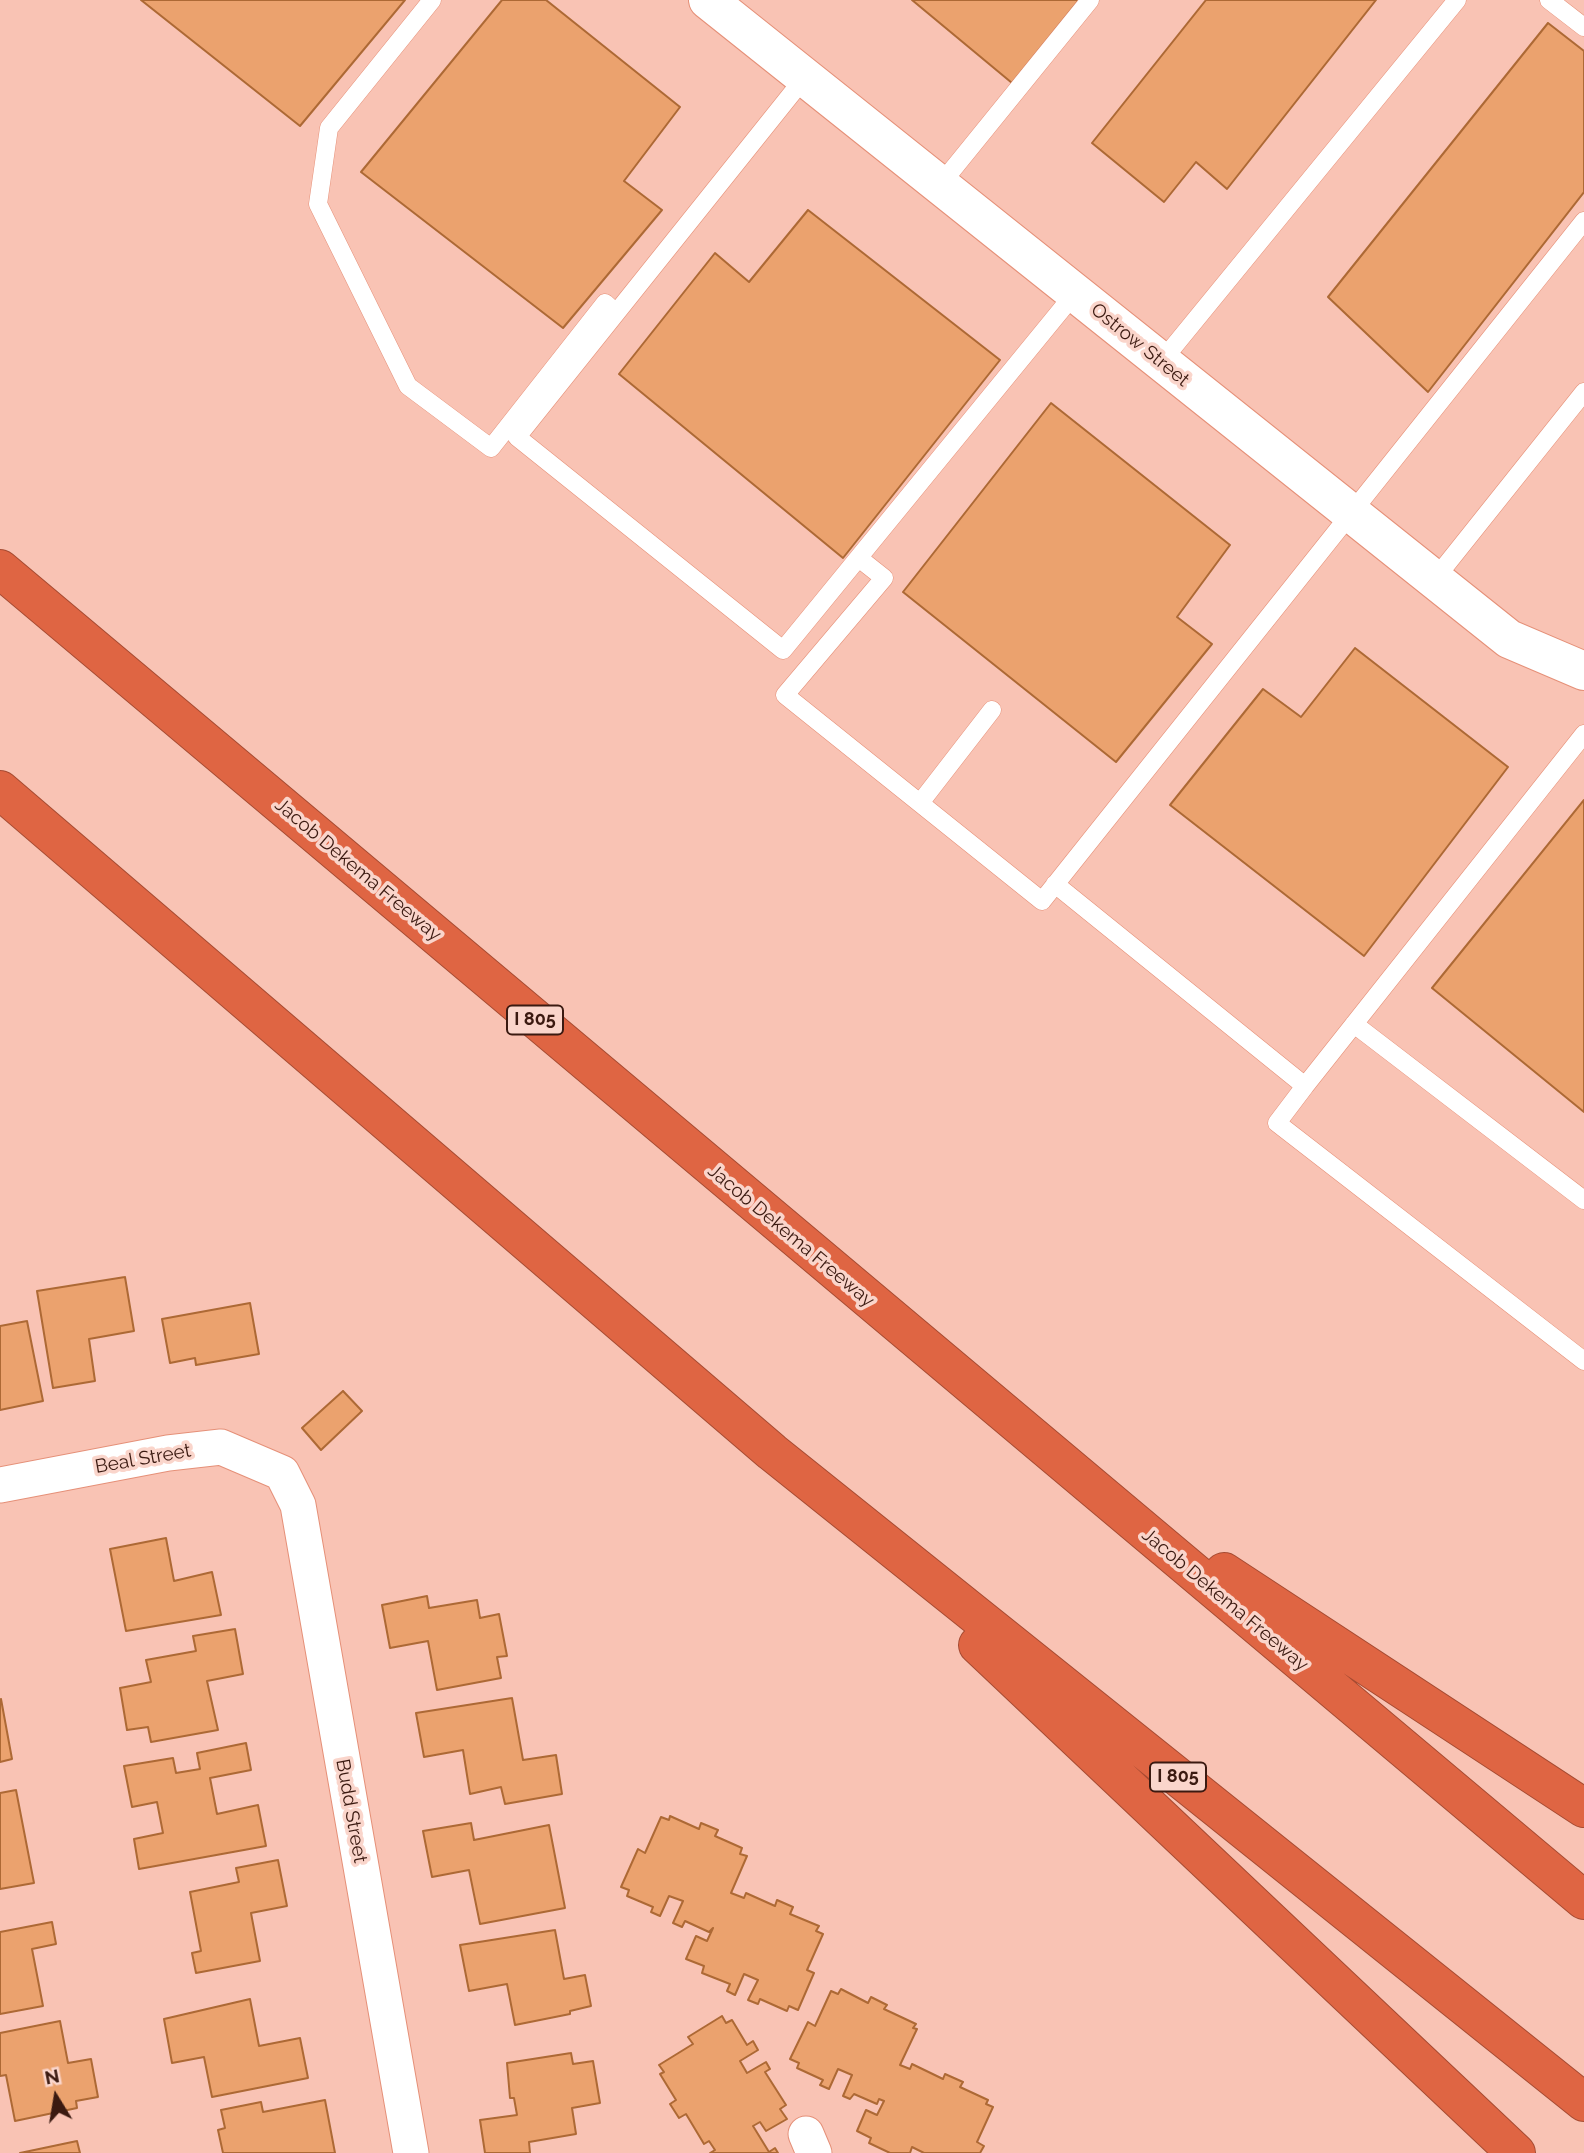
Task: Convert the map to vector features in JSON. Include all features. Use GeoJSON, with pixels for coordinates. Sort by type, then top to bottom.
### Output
{"type":"FeatureCollection","features":[{"type":"Feature","properties":{"kind":"highway","name":"Jacob Dekema Freeway"},"geometry":{"type":"LineString","coordinates":[[0,569],[1070,1471],[1584,1900]]}},
{"type":"Feature","properties":{"kind":"highway","name":"I 805"},"geometry":{"type":"LineString","coordinates":[[0,790],[772,1452],[1584,2102]]}},
{"type":"Feature","properties":{"kind":"highway"},"geometry":{"type":"LineString","coordinates":[[772,1452],[1517,2153]]}},
{"type":"Feature","properties":{"kind":"highway"},"geometry":{"type":"LineString","coordinates":[[1070,1471],[1584,1808]]}},
{"type":"Feature","properties":{"kind":"street","name":"Ostrow Street"},"geometry":{"type":"LineString","coordinates":[[708,0],[1509,639],[1584,671]]}},
{"type":"Feature","properties":{"kind":"street","name":"Beal Street"},"geometry":{"type":"LineString","coordinates":[[0,1485],[168,1453],[221,1447],[282,1473]]}},
{"type":"Feature","properties":{"kind":"street","name":"Budd Street"},"geometry":{"type":"LineString","coordinates":[[282,1473],[298,1505],[411,2153]]}},
{"type":"Feature","properties":{"kind":"lane"},"geometry":{"type":"LineString","coordinates":[[432,0],[329,128],[318,204],[408,386],[491,449],[605,303],[616,313]]}},
{"type":"Feature","properties":{"kind":"lane"},"geometry":{"type":"LineString","coordinates":[[940,185],[1090,0]]}},
{"type":"Feature","properties":{"kind":"lane"},"geometry":{"type":"LineString","coordinates":[[1161,362],[1457,0]]}},
{"type":"Feature","properties":{"kind":"lane"},"geometry":{"type":"LineString","coordinates":[[1549,0],[1584,27]]}},
{"type":"Feature","properties":{"kind":"lane"},"geometry":{"type":"LineString","coordinates":[[805,78],[517,437],[783,650],[1075,293]]}},
{"type":"Feature","properties":{"kind":"lane"},"geometry":{"type":"LineString","coordinates":[[860,559],[884,578],[785,695],[1042,901],[1584,221]]}},
{"type":"Feature","properties":{"kind":"lane"},"geometry":{"type":"LineString","coordinates":[[1434,580],[1584,393]]}},
{"type":"Feature","properties":{"kind":"lane"},"geometry":{"type":"LineString","coordinates":[[920,803],[992,710]]}},
{"type":"Feature","properties":{"kind":"lane"},"geometry":{"type":"LineString","coordinates":[[1584,734],[1277,1123],[1584,1361]]}},
{"type":"Feature","properties":{"kind":"lane"},"geometry":{"type":"LineString","coordinates":[[1055,884],[1305,1086]]}},
{"type":"Feature","properties":{"kind":"lane"},"geometry":{"type":"LineString","coordinates":[[1354,1024],[1584,1200]]}},
{"type":"Feature","properties":{"kind":"building"},"geometry":{"type":"Polygon","coordinates":[[[141,0],[405,0],[300,126],[141,0]]]}},
{"type":"Feature","properties":{"kind":"building"},"geometry":{"type":"Polygon","coordinates":[[[502,0],[546,0],[680,107],[624,181],[662,210],[563,328],[361,172],[502,0]]]}},
{"type":"Feature","properties":{"kind":"building"},"geometry":{"type":"Polygon","coordinates":[[[912,0],[1079,0],[1012,83],[912,0]]]}},
{"type":"Feature","properties":{"kind":"building"},"geometry":{"type":"Polygon","coordinates":[[[1206,0],[1376,0],[1227,189],[1196,162],[1164,202],[1092,143],[1206,0]]]}},
{"type":"Feature","properties":{"kind":"building"},"geometry":{"type":"Polygon","coordinates":[[[1548,23],[1584,51],[1584,192],[1428,392],[1328,297],[1548,23]]]}},
{"type":"Feature","properties":{"kind":"building"},"geometry":{"type":"Polygon","coordinates":[[[808,210],[1000,360],[843,558],[619,374],[715,253],[749,282],[808,210]]]}},
{"type":"Feature","properties":{"kind":"building"},"geometry":{"type":"Polygon","coordinates":[[[1051,403],[1230,545],[1177,617],[1212,644],[1116,762],[903,592],[1051,403]]]}},
{"type":"Feature","properties":{"kind":"building"},"geometry":{"type":"Polygon","coordinates":[[[1355,648],[1508,767],[1364,956],[1170,805],[1263,689],[1301,717],[1355,648]]]}},
{"type":"Feature","properties":{"kind":"building"},"geometry":{"type":"Polygon","coordinates":[[[1584,800],[1584,1112],[1432,988],[1584,800]]]}},
{"type":"Feature","properties":{"kind":"building"},"geometry":{"type":"Polygon","coordinates":[[[125,1277],[134,1331],[89,1339],[95,1381],[53,1388],[37,1291],[125,1277]]]}},
{"type":"Feature","properties":{"kind":"building"},"geometry":{"type":"Polygon","coordinates":[[[250,1303],[259,1354],[196,1365],[195,1358],[170,1363],[162,1319],[250,1303]]]}},
{"type":"Feature","properties":{"kind":"building"},"geometry":{"type":"Polygon","coordinates":[[[27,1321],[43,1401],[0,1410],[0,1326],[27,1321]]]}},
{"type":"Feature","properties":{"kind":"building"},"geometry":{"type":"Polygon","coordinates":[[[343,1391],[362,1411],[321,1450],[302,1428],[343,1391]]]}},
{"type":"Feature","properties":{"kind":"building"},"geometry":{"type":"Polygon","coordinates":[[[166,1538],[174,1581],[212,1572],[221,1615],[126,1631],[110,1549],[166,1538]]]}},
{"type":"Feature","properties":{"kind":"building"},"geometry":{"type":"Polygon","coordinates":[[[427,1596],[429,1608],[477,1600],[480,1618],[499,1614],[507,1656],[497,1657],[501,1678],[437,1690],[428,1641],[390,1648],[382,1605],[427,1596]]]}},
{"type":"Feature","properties":{"kind":"building"},"geometry":{"type":"Polygon","coordinates":[[[235,1629],[243,1674],[207,1681],[218,1730],[151,1742],[148,1727],[127,1730],[120,1688],[151,1682],[146,1660],[196,1651],[193,1636],[235,1629]]]}},
{"type":"Feature","properties":{"kind":"building"},"geometry":{"type":"Polygon","coordinates":[[[512,1698],[523,1760],[556,1755],[562,1794],[505,1804],[501,1787],[470,1794],[463,1750],[424,1757],[416,1713],[512,1698]]]}},
{"type":"Feature","properties":{"kind":"building"},"geometry":{"type":"Polygon","coordinates":[[[0,1700],[12,1759],[0,1762],[0,1700]]]}},
{"type":"Feature","properties":{"kind":"building"},"geometry":{"type":"Polygon","coordinates":[[[246,1743],[251,1770],[210,1778],[217,1814],[258,1805],[266,1846],[139,1869],[134,1839],[163,1833],[157,1802],[132,1807],[124,1766],[173,1758],[176,1773],[200,1769],[197,1753],[246,1743]]]}},
{"type":"Feature","properties":{"kind":"building"},"geometry":{"type":"Polygon","coordinates":[[[16,1790],[34,1883],[0,1889],[0,1793],[16,1790]]]}},
{"type":"Feature","properties":{"kind":"building"},"geometry":{"type":"Polygon","coordinates":[[[670,1816],[699,1829],[701,1823],[718,1830],[715,1836],[742,1848],[740,1854],[747,1856],[731,1893],[744,1898],[746,1893],[775,1906],[777,1900],[793,1907],[790,1914],[819,1926],[816,1931],[823,1934],[807,1970],[814,1973],[798,2010],[789,2006],[787,2011],[760,1999],[758,2004],[748,2000],[758,1980],[744,1974],[735,1995],[727,1991],[730,1984],[702,1973],[704,1966],[686,1959],[696,1936],[707,1941],[713,1928],[709,1932],[685,1921],[682,1927],[673,1923],[683,1901],[669,1896],[660,1916],[651,1912],[653,1907],[627,1896],[629,1890],[621,1887],[638,1849],[645,1853],[661,1817],[669,1820],[670,1816]]]}},
{"type":"Feature","properties":{"kind":"building"},"geometry":{"type":"Polygon","coordinates":[[[471,1823],[474,1840],[549,1825],[565,1908],[480,1924],[469,1870],[432,1877],[423,1831],[471,1823]]]}},
{"type":"Feature","properties":{"kind":"building"},"geometry":{"type":"Polygon","coordinates":[[[278,1860],[287,1906],[251,1913],[260,1961],[196,1973],[192,1953],[201,1951],[190,1892],[239,1882],[236,1868],[278,1860]]]}},
{"type":"Feature","properties":{"kind":"building"},"geometry":{"type":"Polygon","coordinates":[[[52,1922],[56,1944],[32,1949],[43,2006],[0,2014],[0,1932],[52,1922]]]}},
{"type":"Feature","properties":{"kind":"building"},"geometry":{"type":"Polygon","coordinates":[[[555,1930],[564,1979],[585,1975],[591,2006],[570,2011],[570,2014],[515,2025],[507,1984],[469,1991],[460,1945],[555,1930]]]}},
{"type":"Feature","properties":{"kind":"building"},"geometry":{"type":"Polygon","coordinates":[[[841,1989],[868,2003],[871,1997],[887,2005],[884,2009],[916,2024],[913,2028],[917,2029],[900,2065],[910,2069],[912,2064],[943,2079],[945,2074],[963,2082],[960,2087],[988,2100],[986,2104],[993,2107],[977,2142],[984,2146],[980,2153],[924,2153],[912,2147],[910,2153],[890,2153],[869,2143],[871,2138],[857,2131],[866,2110],[877,2115],[884,2101],[879,2099],[877,2104],[854,2094],[850,2099],[843,2096],[852,2075],[838,2069],[829,2089],[820,2085],[823,2080],[797,2068],[799,2063],[790,2059],[808,2022],[815,2026],[831,1991],[838,1994],[841,1989]]]}},
{"type":"Feature","properties":{"kind":"building"},"geometry":{"type":"Polygon","coordinates":[[[250,1999],[259,2046],[300,2038],[308,2078],[212,2097],[204,2057],[172,2063],[164,2019],[250,1999]]]}},
{"type":"Feature","properties":{"kind":"building"},"geometry":{"type":"Polygon","coordinates":[[[722,2016],[726,2023],[732,2020],[747,2045],[753,2041],[758,2050],[740,2061],[747,2073],[766,2062],[770,2069],[765,2072],[786,2105],[780,2109],[787,2119],[766,2131],[760,2122],[753,2126],[769,2152],[775,2148],[778,2153],[710,2153],[715,2150],[709,2141],[704,2144],[686,2114],[679,2118],[670,2104],[676,2100],[660,2074],[664,2072],[659,2065],[693,2044],[688,2037],[722,2016]]]}},
{"type":"Feature","properties":{"kind":"building"},"geometry":{"type":"Polygon","coordinates":[[[60,2021],[68,2063],[91,2059],[98,2097],[76,2101],[77,2108],[15,2121],[6,2075],[0,2076],[0,2033],[60,2021]]]}},
{"type":"Feature","properties":{"kind":"building"},"geometry":{"type":"Polygon","coordinates":[[[571,2053],[573,2064],[593,2061],[600,2103],[572,2108],[576,2134],[529,2142],[530,2153],[485,2153],[480,2120],[517,2115],[514,2098],[510,2098],[507,2063],[571,2053]]]}},
{"type":"Feature","properties":{"kind":"building"},"geometry":{"type":"Polygon","coordinates":[[[325,2100],[335,2153],[223,2153],[218,2130],[225,2128],[221,2110],[261,2102],[263,2112],[325,2100]]]}},
{"type":"Feature","properties":{"kind":"building"},"geometry":{"type":"Polygon","coordinates":[[[77,2141],[80,2153],[20,2153],[77,2141]]]}}]}
